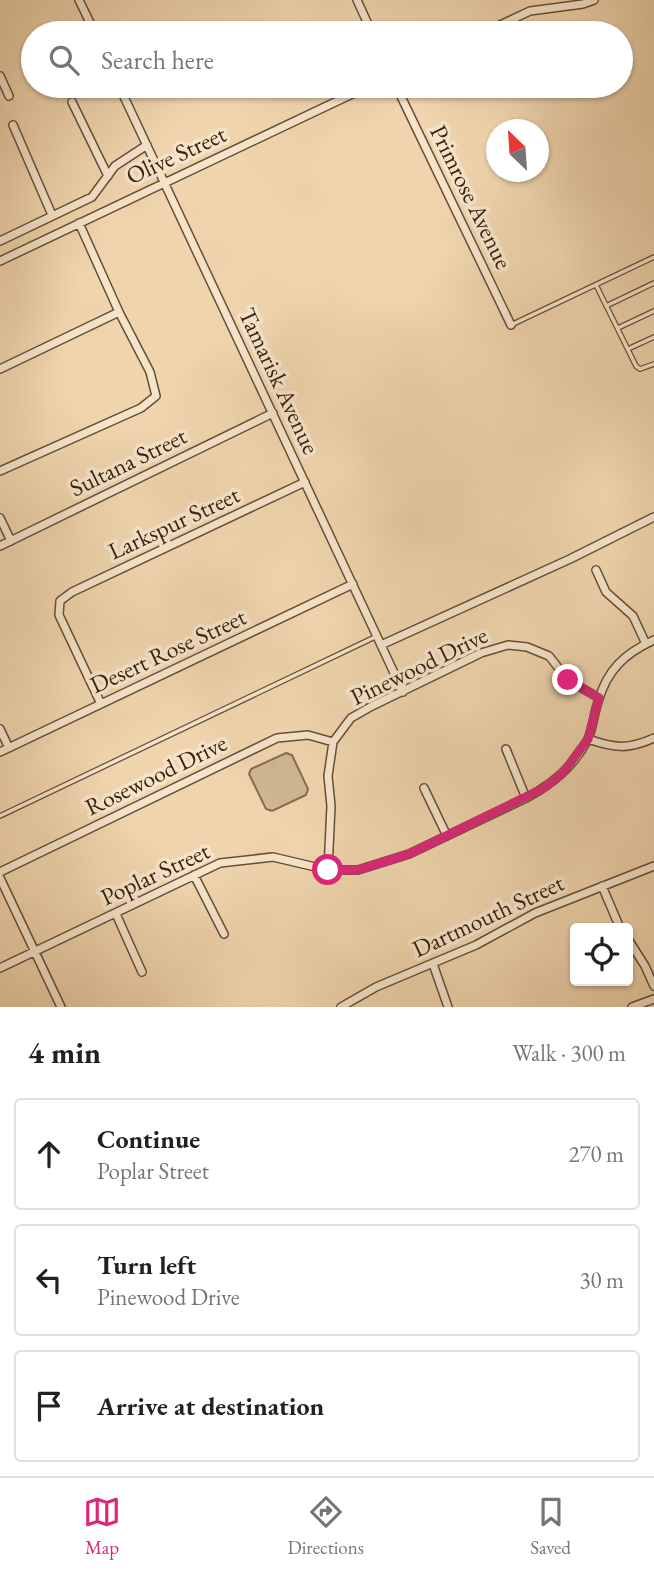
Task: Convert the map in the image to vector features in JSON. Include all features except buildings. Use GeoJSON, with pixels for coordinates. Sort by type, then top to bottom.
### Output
{"type":"FeatureCollection","features":[{"type":"Feature","properties":{"kind":"street"},"geometry":{"type":"LineString","coordinates":[[79,0],[89,21]]}},
{"type":"Feature","properties":{"kind":"street"},"geometry":{"type":"LineString","coordinates":[[357,0],[367,21]]}},
{"type":"Feature","properties":{"kind":"street"},"geometry":{"type":"LineString","coordinates":[[509,21],[530,11],[583,5],[594,0]]}},
{"type":"Feature","properties":{"kind":"street"},"geometry":{"type":"LineString","coordinates":[[0,76],[9,96]]}},
{"type":"Feature","properties":{"kind":"street","name":"Tamarisk Avenue"},"geometry":{"type":"LineString","coordinates":[[125,98],[403,692]]}},
{"type":"Feature","properties":{"kind":"street","name":"Olive Street"},"geometry":{"type":"LineString","coordinates":[[0,261],[343,98]]}},
{"type":"Feature","properties":{"kind":"street","name":"Primrose Avenue"},"geometry":{"type":"LineString","coordinates":[[402,98],[511,325]]}},
{"type":"Feature","properties":{"kind":"street"},"geometry":{"type":"LineString","coordinates":[[72,102],[108,176]]}},
{"type":"Feature","properties":{"kind":"street"},"geometry":{"type":"LineString","coordinates":[[13,125],[52,215]]}},
{"type":"Feature","properties":{"kind":"street","name":"Olive Street"},"geometry":{"type":"LineString","coordinates":[[0,241],[92,197],[115,166],[147,145]]}},
{"type":"Feature","properties":{"kind":"street"},"geometry":{"type":"LineString","coordinates":[[0,471],[141,408],[156,396],[150,372],[119,312],[79,223]]}},
{"type":"Feature","properties":{"kind":"street"},"geometry":{"type":"LineString","coordinates":[[0,369],[119,312]]}},
{"type":"Feature","properties":{"kind":"street","name":"Sultana Street"},"geometry":{"type":"LineString","coordinates":[[0,546],[272,413]]}},
{"type":"Feature","properties":{"kind":"street","name":"Larkspur Street"},"geometry":{"type":"LineString","coordinates":[[101,704],[59,615],[60,601],[72,592],[305,482]]}},
{"type":"Feature","properties":{"kind":"street"},"geometry":{"type":"LineString","coordinates":[[0,517],[12,541]]}},
{"type":"Feature","properties":{"kind":"street"},"geometry":{"type":"LineString","coordinates":[[381,645],[570,559],[654,517]]}},
{"type":"Feature","properties":{"kind":"street"},"geometry":{"type":"LineString","coordinates":[[597,570],[606,592],[634,616],[650,642]]}},
{"type":"Feature","properties":{"kind":"street","name":"Desert Rose Street"},"geometry":{"type":"LineString","coordinates":[[0,752],[353,584]]}},
{"type":"Feature","properties":{"kind":"street","name":"Poplar Street"},"geometry":{"type":"LineString","coordinates":[[0,968],[220,863],[273,857],[328,870],[358,870],[409,854],[526,798],[562,774],[588,739],[599,698],[614,666],[650,642]]}},
{"type":"Feature","properties":{"kind":"street","name":"Pinewood Drive"},"geometry":{"type":"LineString","coordinates":[[333,742],[351,718],[372,706],[481,653],[509,645],[527,647],[549,656],[568,680],[599,698]]}},
{"type":"Feature","properties":{"kind":"street"},"geometry":{"type":"LineString","coordinates":[[0,729],[9,748]]}},
{"type":"Feature","properties":{"kind":"street","name":"Rosewood Drive"},"geometry":{"type":"LineString","coordinates":[[0,872],[277,738],[308,735],[333,742]]}},
{"type":"Feature","properties":{"kind":"street"},"geometry":{"type":"LineString","coordinates":[[588,739],[606,746],[628,748],[654,738]]}},
{"type":"Feature","properties":{"kind":"street"},"geometry":{"type":"LineString","coordinates":[[328,870],[331,806],[328,776],[333,742]]}},
{"type":"Feature","properties":{"kind":"street"},"geometry":{"type":"LineString","coordinates":[[506,749],[526,798]]}},
{"type":"Feature","properties":{"kind":"street"},"geometry":{"type":"LineString","coordinates":[[424,788],[447,836]]}},
{"type":"Feature","properties":{"kind":"street","name":"Dartmouth Street"},"geometry":{"type":"LineString","coordinates":[[341,1007],[376,987],[476,945],[535,913],[654,866]]}},
{"type":"Feature","properties":{"kind":"street"},"geometry":{"type":"LineString","coordinates":[[194,875],[223,934]]}},
{"type":"Feature","properties":{"kind":"street"},"geometry":{"type":"LineString","coordinates":[[0,878],[61,1007]]}},
{"type":"Feature","properties":{"kind":"street"},"geometry":{"type":"LineString","coordinates":[[602,886],[618,923]]}},
{"type":"Feature","properties":{"kind":"street"},"geometry":{"type":"LineString","coordinates":[[116,914],[142,972]]}},
{"type":"Feature","properties":{"kind":"street"},"geometry":{"type":"LineString","coordinates":[[633,947],[654,986]]}},
{"type":"Feature","properties":{"kind":"street"},"geometry":{"type":"LineString","coordinates":[[433,964],[447,1007]]}},
{"type":"Feature","properties":{"kind":"street"},"geometry":{"type":"LineString","coordinates":[[632,1007],[654,999]]}},
{"type":"Feature","properties":{"kind":"lane"},"geometry":{"type":"LineString","coordinates":[[511,325],[654,257]]}},
{"type":"Feature","properties":{"kind":"lane"},"geometry":{"type":"LineString","coordinates":[[607,306],[654,283]]}},
{"type":"Feature","properties":{"kind":"lane"},"geometry":{"type":"LineString","coordinates":[[596,285],[640,369],[654,364]]}},
{"type":"Feature","properties":{"kind":"lane"},"geometry":{"type":"LineString","coordinates":[[618,328],[654,311]]}},
{"type":"Feature","properties":{"kind":"lane"},"geometry":{"type":"LineString","coordinates":[[628,349],[654,337]]}},
{"type":"Feature","properties":{"kind":"lane"},"geometry":{"type":"LineString","coordinates":[[0,816],[377,636]]}},
{"type":"Feature","properties":{"kind":"shaded area"},"geometry":{"type":"Polygon","coordinates":[[[286,753],[292,755],[308,789],[306,795],[272,811],[266,809],[249,774],[251,769],[286,753]]]}},
{"type":"Feature","properties":{"kind":"route"},"geometry":{"type":"LineString","coordinates":[[328,870],[358,870],[409,854],[542,789],[562,774],[588,739],[599,698],[568,680]]}}]}
